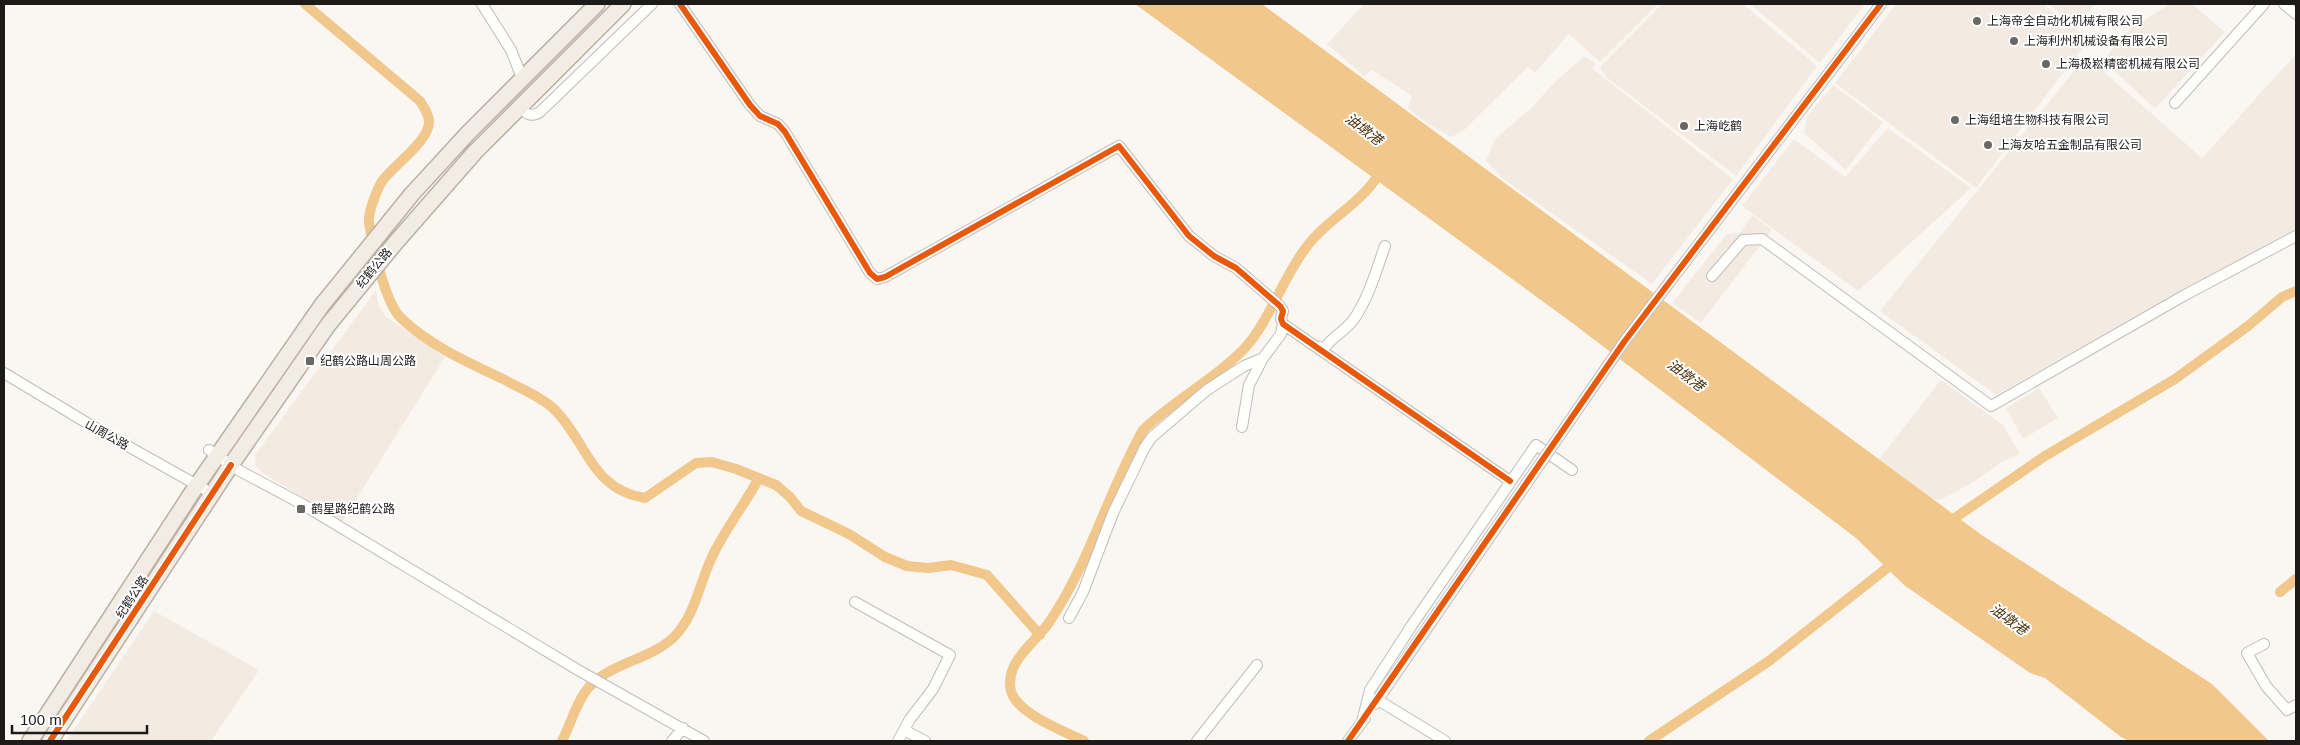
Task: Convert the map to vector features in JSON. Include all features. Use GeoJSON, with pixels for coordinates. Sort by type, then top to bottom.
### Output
{"type":"FeatureCollection","features":[{"type":"Feature","properties":{"kind":"main road","name":"纪鹤公路"},"geometry":{"type":"LineString","coordinates":[[30,741],[197,484],[213,453],[358,259],[469,132],[597,4]]}},
{"type":"Feature","properties":{"kind":"main road","name":"纪鹤公路"},"geometry":{"type":"LineString","coordinates":[[50,741],[231,465],[304,358],[363,281],[475,152],[623,4]]}},
{"type":"Feature","properties":{"kind":"street"},"geometry":{"type":"LineString","coordinates":[[482,4],[506,42],[522,78]]}},
{"type":"Feature","properties":{"kind":"street"},"geometry":{"type":"LineString","coordinates":[[520,106],[525,114],[530,115],[540,112],[652,4]]}},
{"type":"Feature","properties":{"kind":"street"},"geometry":{"type":"LineString","coordinates":[[680,4],[750,105],[760,116],[778,124],[785,132],[870,273],[877,279],[894,272],[1119,146],[1189,236],[1214,256],[1236,268],[1280,306],[1283,311],[1281,319],[1284,324],[1510,481]]}},
{"type":"Feature","properties":{"kind":"street"},"geometry":{"type":"LineString","coordinates":[[1348,741],[1624,342],[1881,4]]}},
{"type":"Feature","properties":{"kind":"street"},"geometry":{"type":"LineString","coordinates":[[2175,103],[2264,4]]}},
{"type":"Feature","properties":{"kind":"street"},"geometry":{"type":"LineString","coordinates":[[2284,4],[2296,14]]}},
{"type":"Feature","properties":{"kind":"street"},"geometry":{"type":"LineString","coordinates":[[1712,276],[1743,240],[1762,239],[1991,406],[2186,294],[2296,236]]}},
{"type":"Feature","properties":{"kind":"street"},"geometry":{"type":"LineString","coordinates":[[1319,347],[1324,349],[1329,341],[1354,319],[1374,278],[1385,246]]}},
{"type":"Feature","properties":{"kind":"street"},"geometry":{"type":"LineString","coordinates":[[1242,427],[1249,385],[1263,358],[1281,334],[1284,324]]}},
{"type":"Feature","properties":{"kind":"street"},"geometry":{"type":"LineString","coordinates":[[1069,618],[1083,592],[1113,513],[1145,447],[1152,437],[1208,390],[1244,366],[1263,358]]}},
{"type":"Feature","properties":{"kind":"street","name":"山周公路"},"geometry":{"type":"LineString","coordinates":[[4,373],[92,426],[212,494]]}},
{"type":"Feature","properties":{"kind":"street"},"geometry":{"type":"LineString","coordinates":[[1362,722],[1370,690],[1412,625],[1536,445],[1572,470]]}},
{"type":"Feature","properties":{"kind":"street"},"geometry":{"type":"LineString","coordinates":[[213,453],[302,504],[578,670],[704,741]]}},
{"type":"Feature","properties":{"kind":"street"},"geometry":{"type":"LineString","coordinates":[[855,602],[950,655],[933,689],[898,741]]}},
{"type":"Feature","properties":{"kind":"street"},"geometry":{"type":"LineString","coordinates":[[2264,644],[2247,653],[2266,686],[2287,710],[2296,705]]}},
{"type":"Feature","properties":{"kind":"street"},"geometry":{"type":"LineString","coordinates":[[1197,741],[1256,665]]}},
{"type":"Feature","properties":{"kind":"street"},"geometry":{"type":"LineString","coordinates":[[1378,700],[1445,741]]}},
{"type":"Feature","properties":{"kind":"street"},"geometry":{"type":"LineString","coordinates":[[672,741],[683,728]]}},
{"type":"Feature","properties":{"kind":"street"},"geometry":{"type":"LineString","coordinates":[[904,730],[925,741]]}},
{"type":"Feature","properties":{"kind":"shaded area"},"geometry":{"type":"Polygon","coordinates":[[[1364,4],[1658,4],[1600,62],[1569,34],[1535,73],[1528,67],[1464,130],[1451,137],[1422,120],[1408,108],[1412,96],[1372,70],[1364,76],[1327,44],[1364,4]]]}},
{"type":"Feature","properties":{"kind":"shaded area"},"geometry":{"type":"Polygon","coordinates":[[[1662,4],[1743,4],[1817,66],[1736,176],[1605,76],[1600,67],[1662,4]]]}},
{"type":"Feature","properties":{"kind":"shaded area"},"geometry":{"type":"Polygon","coordinates":[[[1750,4],[1865,4],[1820,63],[1750,4]]]}},
{"type":"Feature","properties":{"kind":"shaded area"},"geometry":{"type":"Polygon","coordinates":[[[1896,4],[2043,4],[2089,39],[1976,188],[1835,83],[1896,4]]]}},
{"type":"Feature","properties":{"kind":"shaded area"},"geometry":{"type":"Polygon","coordinates":[[[2048,4],[2094,4],[2079,28],[2048,4]]]}},
{"type":"Feature","properties":{"kind":"shaded area"},"geometry":{"type":"Polygon","coordinates":[[[2170,4],[2192,4],[2225,32],[2155,109],[2103,60],[2130,29],[2170,4]]]}},
{"type":"Feature","properties":{"kind":"shaded area"},"geometry":{"type":"Polygon","coordinates":[[[2296,54],[2296,230],[1996,395],[1880,311],[2086,56],[2202,158],[2296,54]]]}},
{"type":"Feature","properties":{"kind":"shaded area"},"geometry":{"type":"Polygon","coordinates":[[[1584,56],[1596,64],[1593,69],[1733,179],[1652,284],[1502,178],[1486,161],[1495,139],[1530,109],[1556,81],[1584,56]]]}},
{"type":"Feature","properties":{"kind":"shaded area"},"geometry":{"type":"Polygon","coordinates":[[[1833,85],[1883,122],[1846,170],[1804,133],[1807,117],[1833,85]]]}},
{"type":"Feature","properties":{"kind":"shaded area"},"geometry":{"type":"Polygon","coordinates":[[[1888,128],[1971,188],[1858,291],[1742,206],[1794,139],[1845,177],[1888,128]]]}},
{"type":"Feature","properties":{"kind":"shaded area"},"geometry":{"type":"Polygon","coordinates":[[[1752,215],[1772,230],[1701,323],[1672,303],[1727,234],[1740,233],[1752,215]]]}},
{"type":"Feature","properties":{"kind":"shaded area"},"geometry":{"type":"Polygon","coordinates":[[[376,290],[378,304],[385,316],[445,357],[342,522],[263,473],[256,466],[255,455],[376,290]]]}},
{"type":"Feature","properties":{"kind":"shaded area"},"geometry":{"type":"Polygon","coordinates":[[[1941,380],[2003,425],[2020,454],[2002,462],[1972,483],[1940,500],[1931,498],[1879,459],[1941,380]]]}},
{"type":"Feature","properties":{"kind":"shaded area"},"geometry":{"type":"Polygon","coordinates":[[[2039,388],[2058,418],[2023,439],[2006,408],[2039,388]]]}},
{"type":"Feature","properties":{"kind":"shaded area"},"geometry":{"type":"Polygon","coordinates":[[[154,611],[259,670],[211,741],[66,741],[154,611]]]}},
{"type":"Feature","properties":{"kind":"water","name":"油墩港"},"geometry":{"type":"Polygon","coordinates":[[[1135,4],[1262,4],[1983,536],[2212,684],[2269,741],[2129,741],[2121,737],[2045,678],[2030,673],[1904,585],[1856,538],[1567,319],[1135,4]]]}},
{"type":"Feature","properties":{"kind":"waterway"},"geometry":{"type":"LineString","coordinates":[[305,4],[420,101],[428,116],[429,122],[423,137],[381,183],[373,201],[369,219],[377,259],[390,300],[395,311],[412,328],[450,353],[549,404],[565,422],[601,474],[612,485],[627,493],[645,498],[696,463],[712,462],[736,469],[776,485],[790,497],[801,511],[849,534],[885,557],[907,566],[928,568],[951,565],[987,575],[1040,635]]}},
{"type":"Feature","properties":{"kind":"waterway"},"geometry":{"type":"LineString","coordinates":[[1084,741],[1042,721],[1022,707],[1011,691],[1010,680],[1012,670],[1023,653],[1050,621],[1064,598],[1088,551],[1119,478],[1143,430],[1220,371],[1244,349],[1253,338],[1291,270],[1308,245],[1364,193],[1383,170]]}},
{"type":"Feature","properties":{"kind":"waterway"},"geometry":{"type":"LineString","coordinates":[[1946,524],[2045,456],[2175,379],[2248,326],[2282,297],[2296,291]]}},
{"type":"Feature","properties":{"kind":"waterway"},"geometry":{"type":"LineString","coordinates":[[562,741],[577,706],[589,687],[609,672],[664,645],[682,628],[716,549],[759,478]]}},
{"type":"Feature","properties":{"kind":"waterway"},"geometry":{"type":"LineString","coordinates":[[1649,741],[1769,661],[1896,561]]}},
{"type":"Feature","properties":{"kind":"waterway"},"geometry":{"type":"LineString","coordinates":[[2280,592],[2296,579]]}},
{"type":"Feature","properties":{"kind":"cycle path"},"geometry":{"type":"LineString","coordinates":[[680,4],[750,105],[760,116],[778,124],[785,132],[870,273],[877,279],[885,277],[1119,146],[1189,236],[1214,256],[1236,268],[1280,306],[1283,311],[1281,319],[1283,324],[1510,481]]}},
{"type":"Feature","properties":{"kind":"cycle path"},"geometry":{"type":"LineString","coordinates":[[1348,741],[1624,342],[1881,4]]}},
{"type":"Feature","properties":{"kind":"cycle path"},"geometry":{"type":"LineString","coordinates":[[50,741],[231,465]]}},
{"type":"Feature","properties":{"kind":"place","name":"上海帝全自动化机械有限公司"},"geometry":{"type":"Point","coordinates":[1977,21]}},
{"type":"Feature","properties":{"kind":"place","name":"上海利州机械设备有限公司"},"geometry":{"type":"Point","coordinates":[2014,41]}},
{"type":"Feature","properties":{"kind":"place","name":"上海极崧精密机械有限公司"},"geometry":{"type":"Point","coordinates":[2046,64]}},
{"type":"Feature","properties":{"kind":"place","name":"上海组培生物科技有限公司"},"geometry":{"type":"Point","coordinates":[1955,120]}},
{"type":"Feature","properties":{"kind":"place","name":"上海屹鹤"},"geometry":{"type":"Point","coordinates":[1684,126]}},
{"type":"Feature","properties":{"kind":"place","name":"上海友哈五金制品有限公司"},"geometry":{"type":"Point","coordinates":[1988,145]}},
{"type":"Feature","properties":{"kind":"place","name":"纪鹤公路山周公路"},"geometry":{"type":"Point","coordinates":[310,361]}},
{"type":"Feature","properties":{"kind":"place","name":"鹤星路纪鹤公路"},"geometry":{"type":"Point","coordinates":[301,509]}}]}
